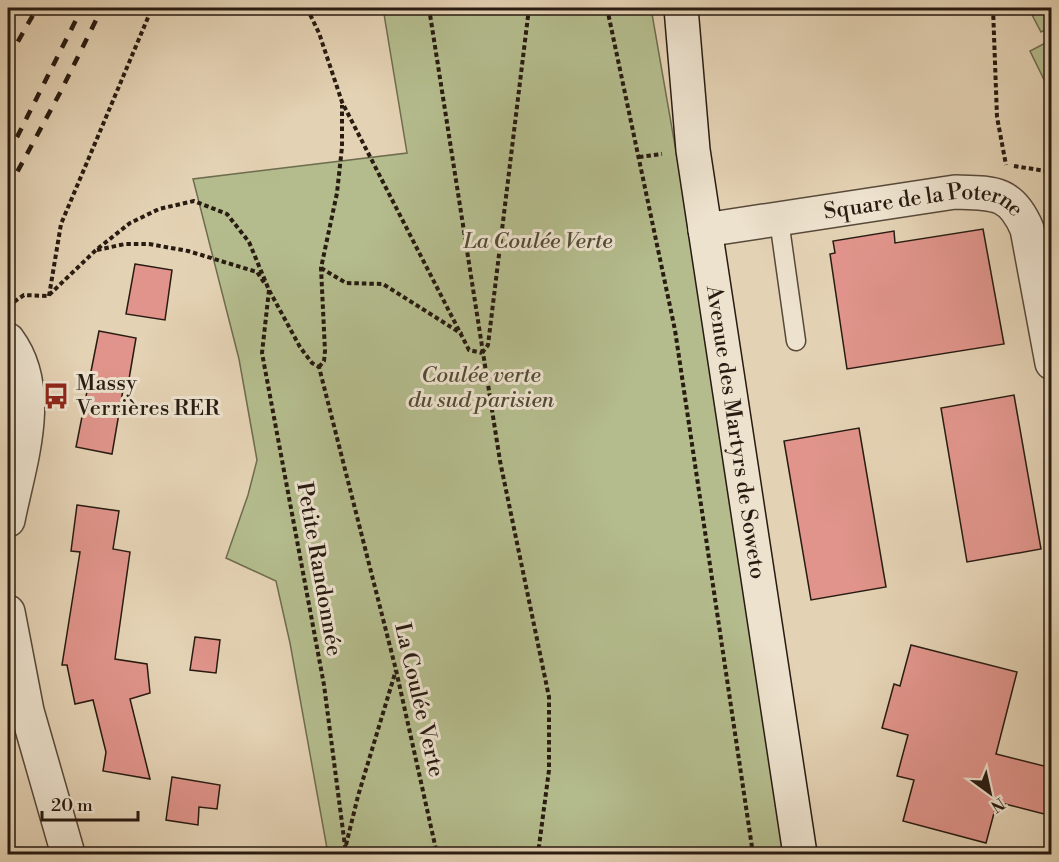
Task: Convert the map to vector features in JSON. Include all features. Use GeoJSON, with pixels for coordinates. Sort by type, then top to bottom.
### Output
{"type":"FeatureCollection","features":[{"type":"Feature","properties":{"kind":"street","name":"Avenue des Martyrs de Soweto"},"geometry":{"type":"LineString","coordinates":[[679,13],[693,150],[800,855]]}},
{"type":"Feature","properties":{"kind":"street","name":"Square de la Poterne"},"geometry":{"type":"LineString","coordinates":[[705,230],[955,192],[983,193],[1008,198],[1020,211],[1027,229],[1052,363]]}},
{"type":"Feature","properties":{"kind":"street"},"geometry":{"type":"LineString","coordinates":[[8,340],[22,366],[27,388],[27,428],[8,520]]}},
{"type":"Feature","properties":{"kind":"street"},"geometry":{"type":"LineString","coordinates":[[8,612],[17,717],[68,855]]}},
{"type":"Feature","properties":{"kind":"lane"},"geometry":{"type":"LineString","coordinates":[[779,220],[796,341]]}},
{"type":"Feature","properties":{"kind":"path"},"geometry":{"type":"LineString","coordinates":[[8,306],[24,295],[48,296],[61,224],[152,8]]}},
{"type":"Feature","properties":{"kind":"path"},"geometry":{"type":"LineString","coordinates":[[308,8],[320,33],[342,102],[469,350],[482,353]]}},
{"type":"Feature","properties":{"kind":"path"},"geometry":{"type":"LineString","coordinates":[[429,8],[500,461],[549,697],[549,770],[538,855]]}},
{"type":"Feature","properties":{"kind":"path"},"geometry":{"type":"LineString","coordinates":[[482,353],[488,345],[529,8]]}},
{"type":"Feature","properties":{"kind":"path"},"geometry":{"type":"LineString","coordinates":[[607,8],[675,330],[753,855]]}},
{"type":"Feature","properties":{"kind":"path"},"geometry":{"type":"LineString","coordinates":[[993,8],[997,117],[1006,164],[1008,198]]}},
{"type":"Feature","properties":{"kind":"path"},"geometry":{"type":"LineString","coordinates":[[319,366],[324,361],[325,351],[321,268],[337,193],[342,147],[342,102]]}},
{"type":"Feature","properties":{"kind":"path"},"geometry":{"type":"LineString","coordinates":[[1006,164],[1046,171],[1052,178]]}},
{"type":"Feature","properties":{"kind":"path","name":"La Coulée Verte"},"geometry":{"type":"LineString","coordinates":[[48,296],[96,250],[130,224],[159,209],[194,201],[227,214],[249,242],[269,290],[300,347],[312,363],[319,366],[396,670],[437,855]]}},
{"type":"Feature","properties":{"kind":"path"},"geometry":{"type":"LineString","coordinates":[[96,250],[125,244],[149,244],[188,251],[257,272],[269,290]]}},
{"type":"Feature","properties":{"kind":"path"},"geometry":{"type":"LineString","coordinates":[[321,268],[346,283],[382,284],[462,335]]}},
{"type":"Feature","properties":{"kind":"path","name":"Petite Randonnée"},"geometry":{"type":"LineString","coordinates":[[269,290],[262,353],[324,686],[346,855]]}},
{"type":"Feature","properties":{"kind":"path"},"geometry":{"type":"LineString","coordinates":[[345,849],[358,796],[396,670]]}},
{"type":"Feature","properties":{"kind":"green space","name":"Coulée verte du sud parisien"},"geometry":{"type":"Polygon","coordinates":[[[383,8],[651,8],[704,312],[788,854],[328,854],[290,643],[276,581],[226,558],[248,495],[257,460],[239,359],[193,179],[407,153],[383,8]]]}},
{"type":"Feature","properties":{"kind":"green space"},"geometry":{"type":"Polygon","coordinates":[[[1052,8],[1051,27],[1041,32],[1029,9],[1052,8]]]}},
{"type":"Feature","properties":{"kind":"green space"},"geometry":{"type":"Polygon","coordinates":[[[1051,40],[1051,94],[1030,51],[1051,40]]]}},
{"type":"Feature","properties":{"kind":"building"},"geometry":{"type":"Polygon","coordinates":[[[983,229],[1004,344],[847,369],[830,254],[835,253],[833,241],[894,231],[895,243],[983,229]]]}},
{"type":"Feature","properties":{"kind":"building"},"geometry":{"type":"Polygon","coordinates":[[[135,264],[172,270],[165,320],[126,314],[135,264]]]}},
{"type":"Feature","properties":{"kind":"building"},"geometry":{"type":"Polygon","coordinates":[[[99,331],[136,338],[128,385],[124,384],[112,454],[76,447],[99,331]]]}},
{"type":"Feature","properties":{"kind":"building"},"geometry":{"type":"Polygon","coordinates":[[[1014,395],[1041,549],[967,562],[941,408],[1014,395]]]}},
{"type":"Feature","properties":{"kind":"building"},"geometry":{"type":"Polygon","coordinates":[[[859,428],[886,587],[811,600],[784,441],[859,428]]]}},
{"type":"Feature","properties":{"kind":"building"},"geometry":{"type":"Polygon","coordinates":[[[77,505],[119,511],[113,549],[130,552],[115,659],[147,664],[150,693],[130,699],[150,779],[103,771],[106,752],[93,700],[75,704],[67,665],[62,665],[80,552],[71,551],[77,505]]]}},
{"type":"Feature","properties":{"kind":"building"},"geometry":{"type":"Polygon","coordinates":[[[195,637],[220,640],[216,673],[190,670],[195,637]]]}},
{"type":"Feature","properties":{"kind":"building"},"geometry":{"type":"Polygon","coordinates":[[[911,645],[1017,672],[996,754],[1052,768],[1052,816],[997,802],[986,843],[903,821],[914,780],[897,776],[908,735],[882,728],[894,684],[900,686],[911,645]]]}},
{"type":"Feature","properties":{"kind":"building"},"geometry":{"type":"Polygon","coordinates":[[[172,777],[220,785],[217,809],[199,807],[198,825],[166,820],[172,777]]]}},
{"type":"Feature","properties":{"kind":"railway"},"geometry":{"type":"LineString","coordinates":[[8,25],[17,8]]}},
{"type":"Feature","properties":{"kind":"railway"},"geometry":{"type":"LineString","coordinates":[[8,59],[37,8]]}},
{"type":"Feature","properties":{"kind":"railway"},"geometry":{"type":"LineString","coordinates":[[8,155],[82,8]]}},
{"type":"Feature","properties":{"kind":"railway"},"geometry":{"type":"LineString","coordinates":[[8,189],[61,91],[102,8]]}},
{"type":"Feature","properties":{"kind":"place","name":"Massy Verrières RER"},"geometry":{"type":"Point","coordinates":[56,396]}}]}
